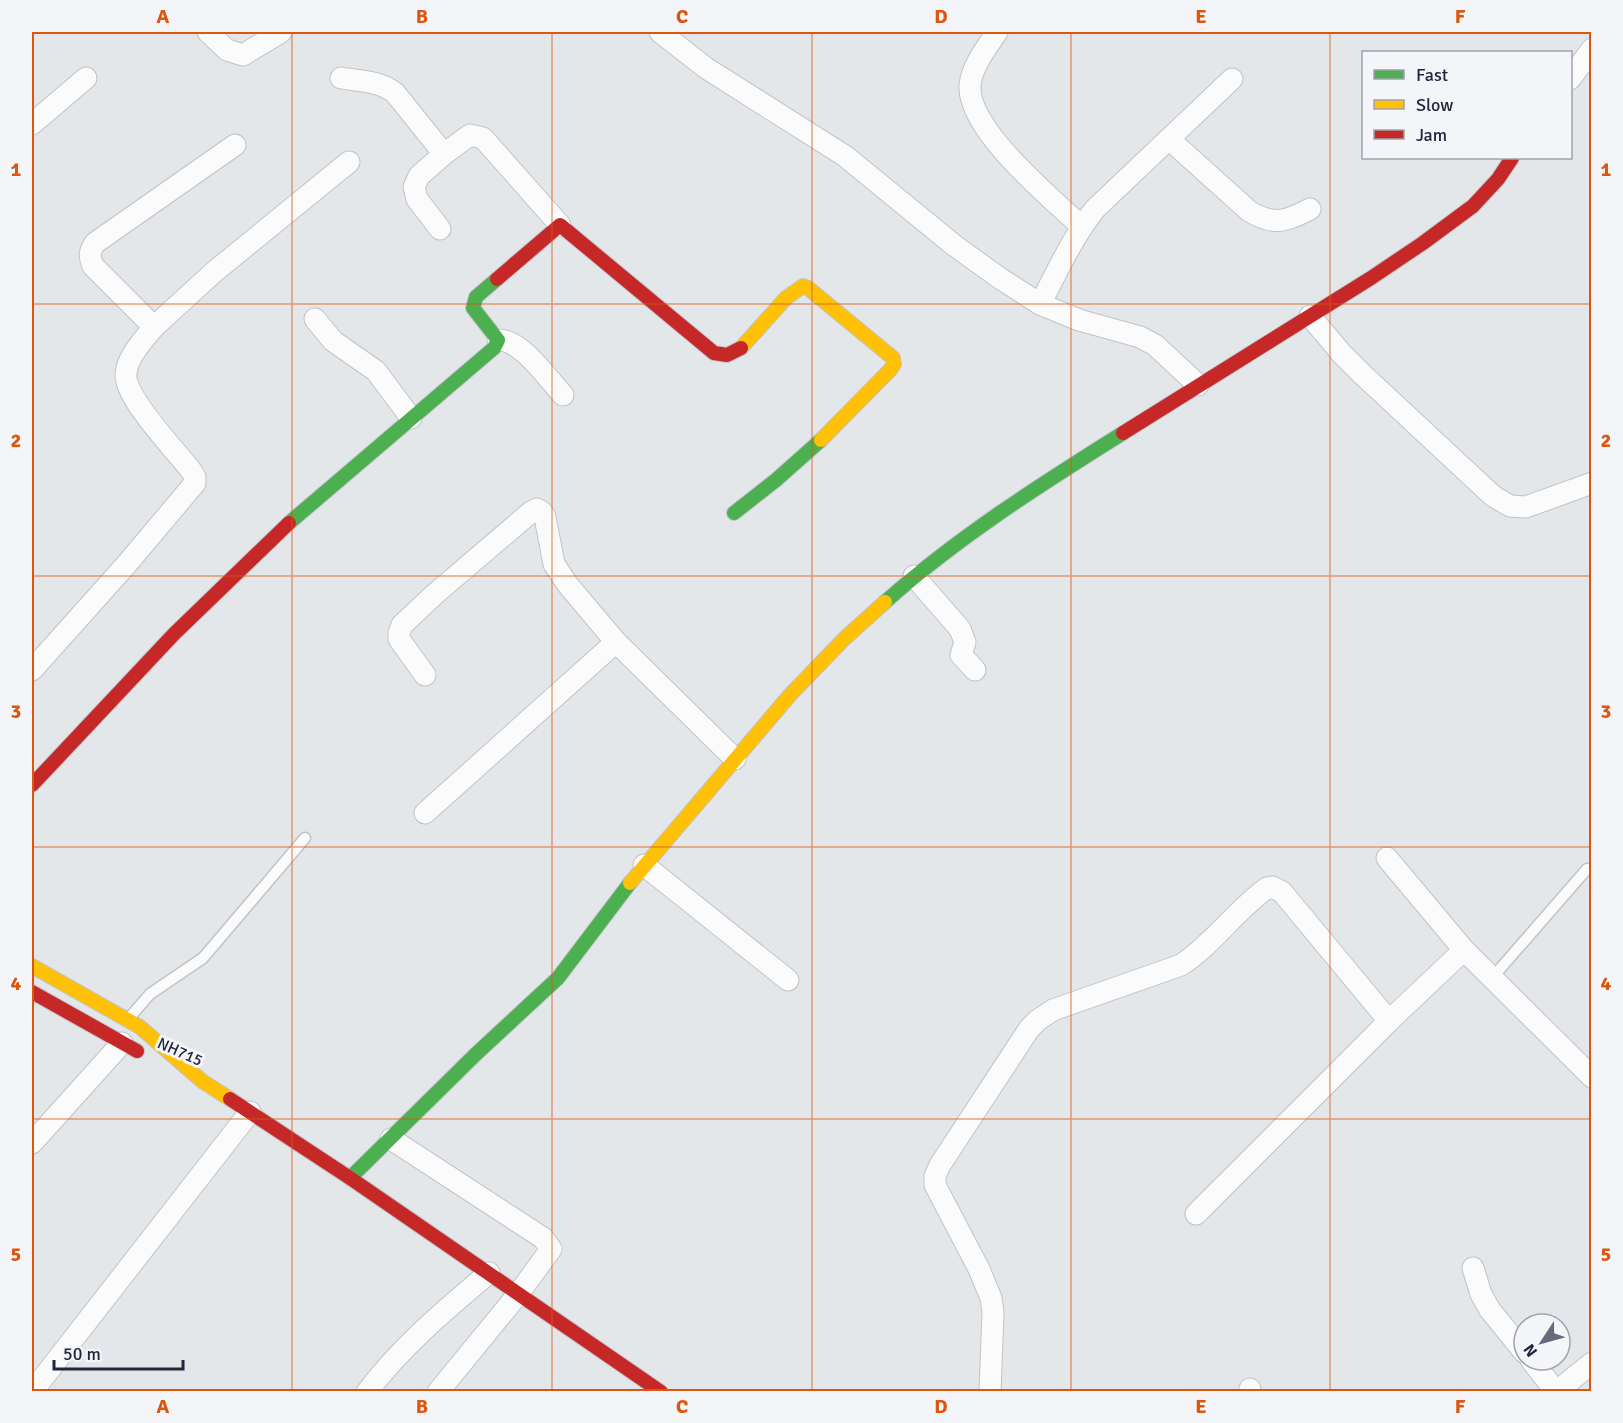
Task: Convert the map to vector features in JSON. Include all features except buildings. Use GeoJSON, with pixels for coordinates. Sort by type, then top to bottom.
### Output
{"type":"FeatureCollection","features":[{"type":"Feature","properties":{"kind":"main road"},"geometry":{"type":"LineString","coordinates":[[350,1178],[558,978],[644,865],[798,687],[844,639],[914,576],[975,529],[1052,477],[1371,278],[1450,224],[1473,206],[1498,180],[1511,159]]}},
{"type":"Feature","properties":{"kind":"main road"},"geometry":{"type":"LineString","coordinates":[[32,785],[129,681],[263,548],[340,477],[494,348],[498,340],[473,308],[476,297],[560,225],[714,352],[723,356],[737,351],[793,292],[803,286],[893,358],[894,364],[890,369],[842,421],[801,459],[734,513]]}},
{"type":"Feature","properties":{"kind":"main road","name":"NH715"},"geometry":{"type":"LineString","coordinates":[[32,966],[140,1027],[201,1081]]}},
{"type":"Feature","properties":{"kind":"main road","name":"NH715"},"geometry":{"type":"LineString","coordinates":[[32,992],[122,1043],[201,1081],[250,1112],[519,1293],[632,1384],[661,1392]]}},
{"type":"Feature","properties":{"kind":"street"},"geometry":{"type":"LineString","coordinates":[[208,32],[227,50],[243,55],[281,32]]}},
{"type":"Feature","properties":{"kind":"street"},"geometry":{"type":"LineString","coordinates":[[660,32],[706,68],[845,156],[955,246],[1040,304],[1079,320],[1148,341],[1167,354],[1198,385]]}},
{"type":"Feature","properties":{"kind":"street"},"geometry":{"type":"LineString","coordinates":[[997,32],[976,66],[970,81],[973,108],[1014,162],[1081,226]]}},
{"type":"Feature","properties":{"kind":"street"},"geometry":{"type":"LineString","coordinates":[[1572,76],[1592,49]]}},
{"type":"Feature","properties":{"kind":"street"},"geometry":{"type":"LineString","coordinates":[[32,124],[86,78]]}},
{"type":"Feature","properties":{"kind":"street"},"geometry":{"type":"LineString","coordinates":[[341,78],[379,84],[395,93],[444,154]]}},
{"type":"Feature","properties":{"kind":"street"},"geometry":{"type":"LineString","coordinates":[[1040,304],[1081,226],[1095,209],[1232,78]]}},
{"type":"Feature","properties":{"kind":"street"},"geometry":{"type":"LineString","coordinates":[[440,229],[417,199],[414,187],[419,176],[470,135],[483,138],[560,225]]}},
{"type":"Feature","properties":{"kind":"street"},"geometry":{"type":"LineString","coordinates":[[1169,139],[1249,211],[1261,218],[1275,222],[1289,220],[1310,209]]}},
{"type":"Feature","properties":{"kind":"street"},"geometry":{"type":"LineString","coordinates":[[154,327],[93,266],[89,257],[90,250],[95,243],[236,145]]}},
{"type":"Feature","properties":{"kind":"street"},"geometry":{"type":"LineString","coordinates":[[32,670],[126,565],[195,483],[195,477],[190,468],[142,410],[127,386],[126,373],[131,360],[154,327],[214,272],[349,162]]}},
{"type":"Feature","properties":{"kind":"street"},"geometry":{"type":"LineString","coordinates":[[1310,316],[1355,367],[1493,496],[1510,506],[1526,507],[1592,483]]}},
{"type":"Feature","properties":{"kind":"street"},"geometry":{"type":"LineString","coordinates":[[315,319],[333,341],[376,371],[411,418]]}},
{"type":"Feature","properties":{"kind":"street"},"geometry":{"type":"LineString","coordinates":[[498,340],[512,342],[562,395]]}},
{"type":"Feature","properties":{"kind":"street"},"geometry":{"type":"LineString","coordinates":[[425,675],[399,639],[402,626],[489,545],[537,509],[545,517],[554,564],[559,574],[616,642],[735,759]]}},
{"type":"Feature","properties":{"kind":"street"},"geometry":{"type":"LineString","coordinates":[[914,576],[960,629],[965,642],[963,659],[975,670]]}},
{"type":"Feature","properties":{"kind":"street"},"geometry":{"type":"LineString","coordinates":[[425,813],[616,642]]}},
{"type":"Feature","properties":{"kind":"street"},"geometry":{"type":"LineString","coordinates":[[1387,858],[1464,950],[1592,1077]]}},
{"type":"Feature","properties":{"kind":"street"},"geometry":{"type":"LineString","coordinates":[[644,865],[788,980]]}},
{"type":"Feature","properties":{"kind":"street"},"geometry":{"type":"LineString","coordinates":[[990,1392],[993,1312],[991,1298],[970,1250],[935,1185],[935,1176],[1029,1029],[1038,1020],[1053,1010],[1181,965],[1197,954],[1228,921],[1261,892],[1272,887],[1282,892],[1389,1021]]}},
{"type":"Feature","properties":{"kind":"street"},"geometry":{"type":"LineString","coordinates":[[1196,1214],[1389,1021],[1464,950]]}},
{"type":"Feature","properties":{"kind":"street"},"geometry":{"type":"LineString","coordinates":[[32,1143],[122,1043]]}},
{"type":"Feature","properties":{"kind":"street"},"geometry":{"type":"LineString","coordinates":[[32,1392],[250,1112]]}},
{"type":"Feature","properties":{"kind":"street"},"geometry":{"type":"LineString","coordinates":[[391,1138],[549,1243],[551,1249],[519,1293],[438,1392]]}},
{"type":"Feature","properties":{"kind":"street"},"geometry":{"type":"LineString","coordinates":[[1473,1268],[1482,1294],[1491,1310],[1512,1337]]}},
{"type":"Feature","properties":{"kind":"street"},"geometry":{"type":"LineString","coordinates":[[367,1392],[388,1364],[428,1325],[489,1274]]}},
{"type":"Feature","properties":{"kind":"street"},"geometry":{"type":"LineString","coordinates":[[1540,1372],[1556,1392],[1592,1363]]}},
{"type":"Feature","properties":{"kind":"lane"},"geometry":{"type":"LineString","coordinates":[[127,1020],[150,993],[203,958],[305,838]]}},
{"type":"Feature","properties":{"kind":"lane"},"geometry":{"type":"LineString","coordinates":[[1492,978],[1587,869]]}},
{"type":"Feature","properties":{"kind":"traffic: fast"},"geometry":{"type":"LineString","coordinates":[[289,523],[494,348],[498,340],[473,308],[476,297],[497,279]]}},
{"type":"Feature","properties":{"kind":"traffic: fast"},"geometry":{"type":"LineString","coordinates":[[885,602],[970,534],[1030,492],[1123,433]]}},
{"type":"Feature","properties":{"kind":"traffic: fast"},"geometry":{"type":"LineString","coordinates":[[734,513],[821,440]]}},
{"type":"Feature","properties":{"kind":"traffic: fast"},"geometry":{"type":"LineString","coordinates":[[350,1178],[476,1054],[558,978],[630,883]]}},
{"type":"Feature","properties":{"kind":"traffic: slow"},"geometry":{"type":"LineString","coordinates":[[741,348],[786,298],[803,286],[893,358],[894,364],[890,370],[821,440]]}},
{"type":"Feature","properties":{"kind":"traffic: slow"},"geometry":{"type":"LineString","coordinates":[[630,883],[790,695],[844,639],[885,602]]}},
{"type":"Feature","properties":{"kind":"traffic: slow"},"geometry":{"type":"LineString","coordinates":[[32,966],[140,1027],[202,1081],[230,1099]]}},
{"type":"Feature","properties":{"kind":"traffic: jam"},"geometry":{"type":"LineString","coordinates":[[1123,433],[1423,243],[1473,206],[1498,179],[1511,159]]}},
{"type":"Feature","properties":{"kind":"traffic: jam"},"geometry":{"type":"LineString","coordinates":[[497,279],[560,225],[714,353],[727,355],[741,348]]}},
{"type":"Feature","properties":{"kind":"traffic: jam"},"geometry":{"type":"LineString","coordinates":[[32,785],[174,634],[289,523]]}},
{"type":"Feature","properties":{"kind":"traffic: jam"},"geometry":{"type":"LineString","coordinates":[[32,992],[137,1051]]}},
{"type":"Feature","properties":{"kind":"traffic: jam"},"geometry":{"type":"LineString","coordinates":[[230,1099],[350,1178],[661,1392]]}}]}
